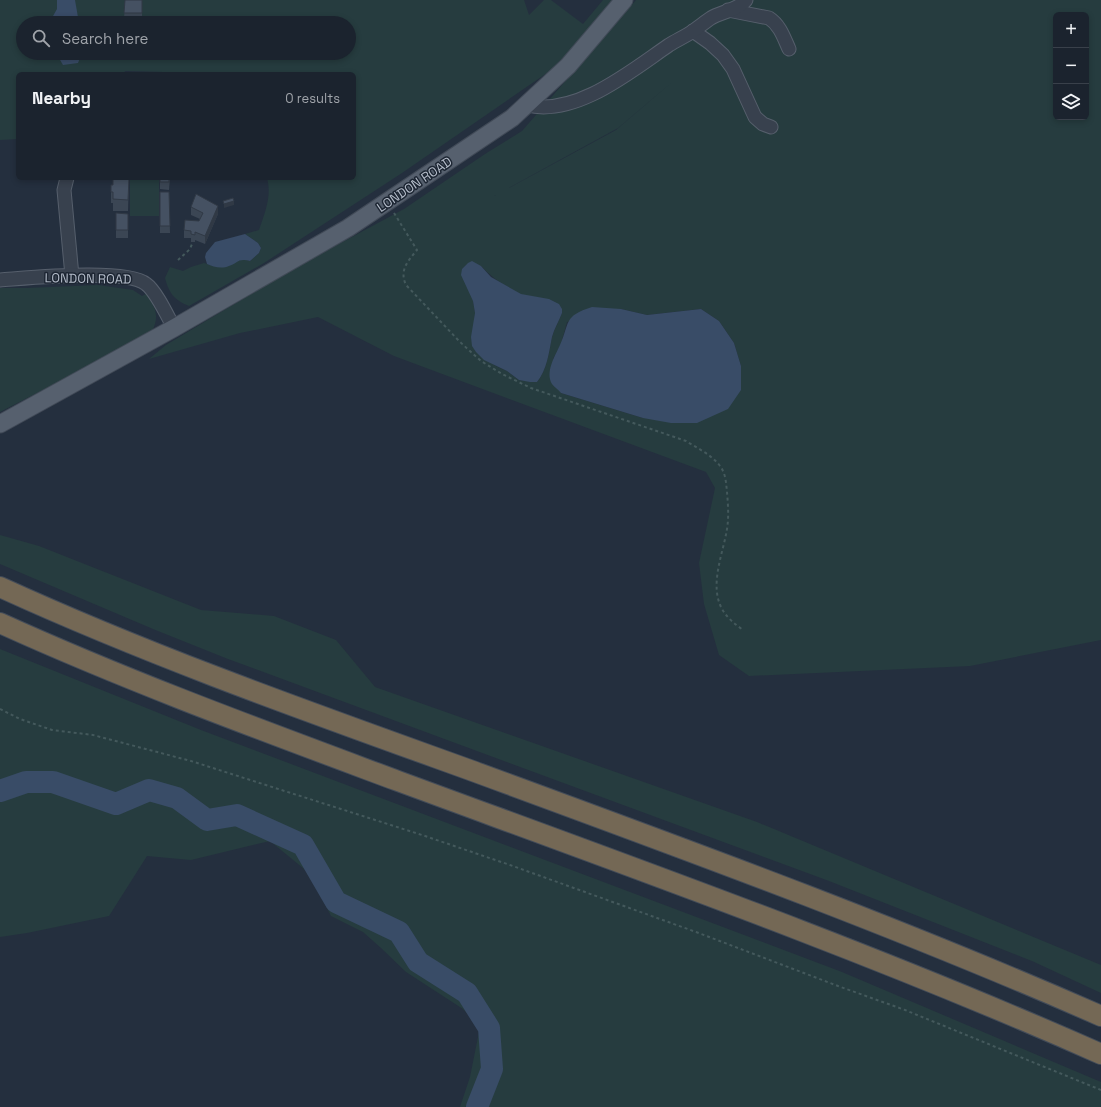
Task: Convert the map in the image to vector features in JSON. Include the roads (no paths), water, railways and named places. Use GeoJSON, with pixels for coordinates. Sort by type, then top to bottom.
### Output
{"type":"FeatureCollection","features":[{"type":"Feature","properties":{"kind":"highway"},"geometry":{"type":"LineString","coordinates":[[0,587],[97,630],[223,680],[815,898],[967,959],[1101,1016]]}},
{"type":"Feature","properties":{"kind":"highway"},"geometry":{"type":"LineString","coordinates":[[0,623],[83,660],[207,710],[871,957],[1101,1054]]}},
{"type":"Feature","properties":{"kind":"main road","name":"LONDON ROAD"},"geometry":{"type":"LineString","coordinates":[[0,424],[174,328],[348,228],[512,118],[568,66],[624,0]]}},
{"type":"Feature","properties":{"kind":"street"},"geometry":{"type":"LineString","coordinates":[[527,105],[536,107],[551,107],[565,104],[594,93],[624,77],[670,44],[712,18],[746,0]]}},
{"type":"Feature","properties":{"kind":"street"},"geometry":{"type":"LineString","coordinates":[[728,10],[769,18],[778,26],[789,49]]}},
{"type":"Feature","properties":{"kind":"street"},"geometry":{"type":"LineString","coordinates":[[693,31],[710,43],[723,55],[733,69],[755,116],[762,124],[771,127]]}},
{"type":"Feature","properties":{"kind":"street"},"geometry":{"type":"LineString","coordinates":[[66,180],[64,190],[72,276]]}},
{"type":"Feature","properties":{"kind":"street","name":"LONDON ROAD"},"geometry":{"type":"LineString","coordinates":[[0,280],[72,276],[125,276],[136,278],[147,284],[163,306],[174,328]]}},
{"type":"Feature","properties":{"kind":"water"},"geometry":{"type":"Polygon","coordinates":[[[57,0],[75,0],[78,16],[53,16],[57,9],[57,0]]]}},
{"type":"Feature","properties":{"kind":"water"},"geometry":{"type":"Polygon","coordinates":[[[60,60],[79,60],[78,63],[63,65],[60,60]]]}},
{"type":"Feature","properties":{"kind":"water"},"geometry":{"type":"Polygon","coordinates":[[[245,234],[258,243],[261,248],[259,253],[250,261],[240,260],[226,267],[215,267],[207,264],[205,257],[206,253],[215,242],[245,234]]]}},
{"type":"Feature","properties":{"kind":"water"},"geometry":{"type":"Polygon","coordinates":[[[472,261],[481,266],[491,277],[521,294],[549,299],[559,304],[562,309],[562,313],[552,337],[549,355],[543,372],[537,382],[519,380],[507,371],[484,360],[472,346],[471,337],[475,313],[473,301],[461,275],[462,269],[472,261]]]}},
{"type":"Feature","properties":{"kind":"water"},"geometry":{"type":"Polygon","coordinates":[[[592,307],[621,309],[647,315],[701,309],[719,321],[734,343],[741,366],[741,390],[728,409],[697,423],[671,423],[643,418],[561,393],[552,384],[550,379],[550,369],[553,359],[572,317],[583,310],[592,307]]]}},
{"type":"Feature","properties":{"kind":"waterway"},"geometry":{"type":"LineString","coordinates":[[0,791],[26,782],[53,782],[116,804],[149,790],[177,798],[207,820],[237,815],[303,845],[336,902],[399,932],[418,962],[467,993],[489,1028],[492,1069],[477,1107]]}}]}
